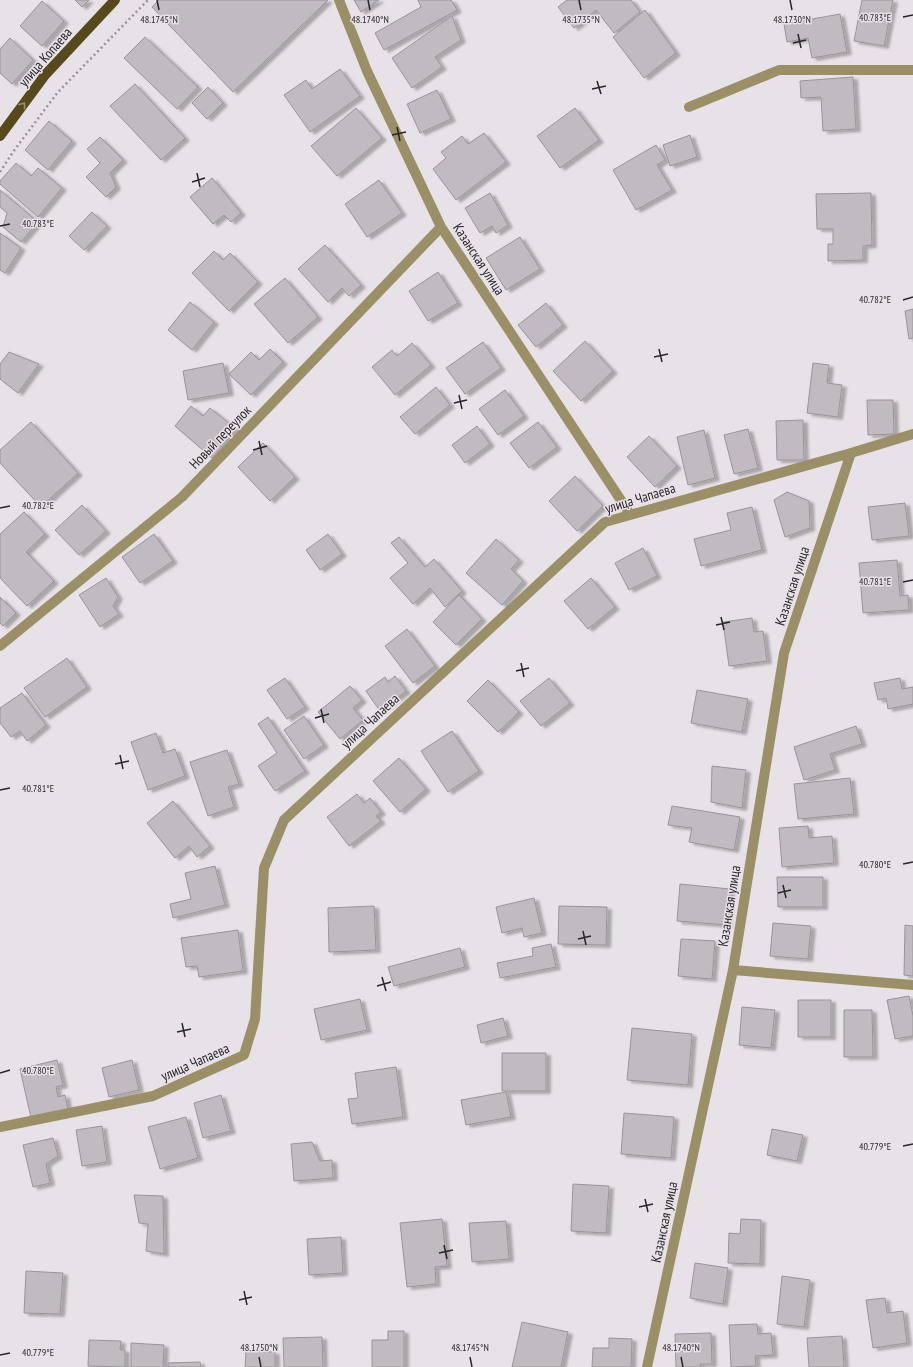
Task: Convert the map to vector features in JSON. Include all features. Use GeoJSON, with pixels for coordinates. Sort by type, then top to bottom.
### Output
{"type":"FeatureCollection","features":[{"type":"Feature","properties":{"kind":"main road","name":"улица Копаева"},"geometry":{"type":"LineString","coordinates":[[0,136],[45,75],[115,0]]}},
{"type":"Feature","properties":{"kind":"street","name":"Казанская улица"},"geometry":{"type":"LineString","coordinates":[[339,0],[367,71],[441,227],[630,514]]}},
{"type":"Feature","properties":{"kind":"street"},"geometry":{"type":"LineString","coordinates":[[689,106],[779,70],[913,70]]}},
{"type":"Feature","properties":{"kind":"street","name":"Новый переулок"},"geometry":{"type":"LineString","coordinates":[[0,646],[182,497],[441,227]]}},
{"type":"Feature","properties":{"kind":"street","name":"улица Чапаева"},"geometry":{"type":"LineString","coordinates":[[0,1128],[153,1096],[244,1055],[255,1019],[264,868],[284,820],[605,522],[851,453],[913,434]]}},
{"type":"Feature","properties":{"kind":"street","name":"Казанская улица"},"geometry":{"type":"LineString","coordinates":[[647,1367],[733,970],[784,653],[851,453]]}},
{"type":"Feature","properties":{"kind":"street"},"geometry":{"type":"LineString","coordinates":[[733,970],[913,985]]}},
{"type":"Feature","properties":{"kind":"path"},"geometry":{"type":"LineString","coordinates":[[0,172],[13,152],[58,92],[148,0]]}},
{"type":"Feature","properties":{"kind":"building"},"geometry":{"type":"Polygon","coordinates":[[[75,0],[89,0],[82,7],[75,0]]]}},
{"type":"Feature","properties":{"kind":"building"},"geometry":{"type":"Polygon","coordinates":[[[159,0],[328,0],[233,92],[152,7],[159,0]]]}},
{"type":"Feature","properties":{"kind":"building"},"geometry":{"type":"Polygon","coordinates":[[[354,0],[379,0],[361,12],[354,0]]]}},
{"type":"Feature","properties":{"kind":"building"},"geometry":{"type":"Polygon","coordinates":[[[418,0],[451,0],[457,10],[384,50],[375,33],[421,7],[418,0]]]}},
{"type":"Feature","properties":{"kind":"building"},"geometry":{"type":"Polygon","coordinates":[[[567,0],[631,0],[640,12],[614,33],[596,10],[574,28],[558,7],[567,0]]]}},
{"type":"Feature","properties":{"kind":"building"},"geometry":{"type":"Polygon","coordinates":[[[862,0],[893,0],[884,46],[854,41],[862,0]]]}},
{"type":"Feature","properties":{"kind":"building"},"geometry":{"type":"Polygon","coordinates":[[[42,1],[64,21],[42,46],[20,26],[42,1]]]}},
{"type":"Feature","properties":{"kind":"building"},"geometry":{"type":"Polygon","coordinates":[[[645,10],[676,53],[644,78],[613,37],[645,10]]]}},
{"type":"Feature","properties":{"kind":"building"},"geometry":{"type":"Polygon","coordinates":[[[840,14],[847,52],[812,58],[808,38],[787,42],[784,24],[840,14]]]}},
{"type":"Feature","properties":{"kind":"building"},"geometry":{"type":"Polygon","coordinates":[[[452,16],[461,40],[435,57],[442,67],[412,88],[392,58],[452,16]]]}},
{"type":"Feature","properties":{"kind":"building"},"geometry":{"type":"Polygon","coordinates":[[[145,37],[198,87],[177,109],[124,58],[145,37]]]}},
{"type":"Feature","properties":{"kind":"building"},"geometry":{"type":"Polygon","coordinates":[[[10,38],[33,60],[12,84],[0,73],[0,49],[10,38]]]}},
{"type":"Feature","properties":{"kind":"building"},"geometry":{"type":"Polygon","coordinates":[[[340,69],[360,96],[310,132],[284,95],[306,80],[312,89],[340,69]]]}},
{"type":"Feature","properties":{"kind":"building"},"geometry":{"type":"Polygon","coordinates":[[[853,77],[856,129],[823,131],[821,97],[801,98],[800,81],[853,77]]]}},
{"type":"Feature","properties":{"kind":"building"},"geometry":{"type":"Polygon","coordinates":[[[135,84],[185,138],[161,160],[110,106],[135,84]]]}},
{"type":"Feature","properties":{"kind":"building"},"geometry":{"type":"Polygon","coordinates":[[[208,87],[223,103],[207,119],[192,103],[208,87]]]}},
{"type":"Feature","properties":{"kind":"building"},"geometry":{"type":"Polygon","coordinates":[[[437,90],[451,119],[420,133],[407,104],[437,90]]]}},
{"type":"Feature","properties":{"kind":"building"},"geometry":{"type":"Polygon","coordinates":[[[356,108],[382,138],[337,176],[311,146],[356,108]]]}},
{"type":"Feature","properties":{"kind":"building"},"geometry":{"type":"Polygon","coordinates":[[[575,108],[599,140],[560,168],[537,136],[575,108]]]}},
{"type":"Feature","properties":{"kind":"building"},"geometry":{"type":"Polygon","coordinates":[[[49,121],[72,141],[48,170],[25,150],[49,121]]]}},
{"type":"Feature","properties":{"kind":"building"},"geometry":{"type":"Polygon","coordinates":[[[484,133],[506,162],[456,200],[433,169],[446,158],[441,152],[462,136],[468,144],[484,133]]]}},
{"type":"Feature","properties":{"kind":"building"},"geometry":{"type":"Polygon","coordinates":[[[690,135],[697,157],[670,166],[663,145],[690,135]]]}},
{"type":"Feature","properties":{"kind":"building"},"geometry":{"type":"Polygon","coordinates":[[[100,137],[123,160],[110,173],[116,187],[106,197],[86,177],[100,163],[87,149],[100,137]]]}},
{"type":"Feature","properties":{"kind":"building"},"geometry":{"type":"Polygon","coordinates":[[[656,145],[665,160],[657,165],[672,190],[636,210],[613,170],[656,145]]]}},
{"type":"Feature","properties":{"kind":"building"},"geometry":{"type":"Polygon","coordinates":[[[16,163],[31,176],[38,168],[62,188],[38,217],[0,184],[0,181],[16,163]]]}},
{"type":"Feature","properties":{"kind":"building"},"geometry":{"type":"Polygon","coordinates":[[[212,178],[241,213],[231,222],[224,215],[213,224],[190,197],[212,178]]]}},
{"type":"Feature","properties":{"kind":"building"},"geometry":{"type":"Polygon","coordinates":[[[379,180],[402,213],[367,237],[345,204],[379,180]]]}},
{"type":"Feature","properties":{"kind":"building"},"geometry":{"type":"Polygon","coordinates":[[[0,190],[38,222],[21,242],[3,227],[7,213],[0,207],[0,190]]]}},
{"type":"Feature","properties":{"kind":"building"},"geometry":{"type":"Polygon","coordinates":[[[490,193],[508,225],[496,233],[492,226],[480,233],[465,208],[490,193]]]}},
{"type":"Feature","properties":{"kind":"building"},"geometry":{"type":"Polygon","coordinates":[[[871,193],[872,245],[863,246],[863,260],[828,261],[828,244],[833,244],[833,229],[817,229],[816,194],[871,193]]]}},
{"type":"Feature","properties":{"kind":"building"},"geometry":{"type":"Polygon","coordinates":[[[92,212],[107,226],[84,250],[69,236],[92,212]]]}},
{"type":"Feature","properties":{"kind":"building"},"geometry":{"type":"Polygon","coordinates":[[[0,233],[21,248],[5,273],[0,270],[0,233]]]}},
{"type":"Feature","properties":{"kind":"building"},"geometry":{"type":"Polygon","coordinates":[[[520,237],[540,269],[506,290],[486,258],[520,237]]]}},
{"type":"Feature","properties":{"kind":"building"},"geometry":{"type":"Polygon","coordinates":[[[325,245],[361,285],[349,296],[342,288],[328,302],[298,269],[325,245]]]}},
{"type":"Feature","properties":{"kind":"building"},"geometry":{"type":"Polygon","coordinates":[[[214,251],[223,260],[230,253],[258,282],[229,311],[192,273],[214,251]]]}},
{"type":"Feature","properties":{"kind":"building"},"geometry":{"type":"Polygon","coordinates":[[[438,272],[458,303],[428,321],[409,291],[438,272]]]}},
{"type":"Feature","properties":{"kind":"building"},"geometry":{"type":"Polygon","coordinates":[[[285,278],[318,317],[288,343],[254,304],[285,278]]]}},
{"type":"Feature","properties":{"kind":"building"},"geometry":{"type":"Polygon","coordinates":[[[190,302],[214,322],[192,350],[168,330],[190,302]]]}},
{"type":"Feature","properties":{"kind":"building"},"geometry":{"type":"Polygon","coordinates":[[[546,303],[563,325],[536,347],[518,325],[546,303]]]}},
{"type":"Feature","properties":{"kind":"building"},"geometry":{"type":"Polygon","coordinates":[[[913,309],[913,338],[909,339],[905,311],[913,309]]]}},
{"type":"Feature","properties":{"kind":"building"},"geometry":{"type":"Polygon","coordinates":[[[585,341],[613,371],[581,401],[553,371],[585,341]]]}},
{"type":"Feature","properties":{"kind":"building"},"geometry":{"type":"Polygon","coordinates":[[[483,342],[501,368],[465,394],[446,368],[483,342]]]}},
{"type":"Feature","properties":{"kind":"building"},"geometry":{"type":"Polygon","coordinates":[[[412,343],[431,365],[395,395],[372,367],[392,350],[397,356],[412,343]]]}},
{"type":"Feature","properties":{"kind":"building"},"geometry":{"type":"Polygon","coordinates":[[[270,349],[283,362],[251,395],[229,374],[251,352],[259,360],[270,349]]]}},
{"type":"Feature","properties":{"kind":"building"},"geometry":{"type":"Polygon","coordinates":[[[9,352],[39,364],[18,393],[0,379],[0,364],[9,352]]]}},
{"type":"Feature","properties":{"kind":"building"},"geometry":{"type":"Polygon","coordinates":[[[223,363],[229,393],[188,400],[183,371],[223,363]]]}},
{"type":"Feature","properties":{"kind":"building"},"geometry":{"type":"Polygon","coordinates":[[[813,363],[829,365],[827,383],[842,385],[838,417],[807,413],[813,363]]]}},
{"type":"Feature","properties":{"kind":"building"},"geometry":{"type":"Polygon","coordinates":[[[436,387],[450,405],[415,434],[400,417],[436,387]]]}},
{"type":"Feature","properties":{"kind":"building"},"geometry":{"type":"Polygon","coordinates":[[[505,390],[524,416],[498,435],[479,409],[505,390]]]}},
{"type":"Feature","properties":{"kind":"building"},"geometry":{"type":"Polygon","coordinates":[[[867,400],[893,400],[894,434],[868,435],[867,400]]]}},
{"type":"Feature","properties":{"kind":"building"},"geometry":{"type":"Polygon","coordinates":[[[191,406],[203,416],[210,408],[236,429],[212,458],[175,426],[191,406]]]}},
{"type":"Feature","properties":{"kind":"building"},"geometry":{"type":"Polygon","coordinates":[[[803,420],[804,460],[777,460],[776,421],[803,420]]]}},
{"type":"Feature","properties":{"kind":"building"},"geometry":{"type":"Polygon","coordinates":[[[31,422],[78,473],[41,507],[0,463],[0,450],[31,422]]]}},
{"type":"Feature","properties":{"kind":"building"},"geometry":{"type":"Polygon","coordinates":[[[538,422],[557,447],[529,468],[510,443],[538,422]]]}},
{"type":"Feature","properties":{"kind":"building"},"geometry":{"type":"Polygon","coordinates":[[[477,426],[490,444],[465,463],[452,445],[477,426]]]}},
{"type":"Feature","properties":{"kind":"building"},"geometry":{"type":"Polygon","coordinates":[[[748,429],[758,468],[734,474],[724,435],[748,429]]]}},
{"type":"Feature","properties":{"kind":"building"},"geometry":{"type":"Polygon","coordinates":[[[704,430],[715,478],[688,485],[677,437],[704,430]]]}},
{"type":"Feature","properties":{"kind":"building"},"geometry":{"type":"Polygon","coordinates":[[[649,436],[677,466],[655,487],[627,457],[649,436]]]}},
{"type":"Feature","properties":{"kind":"building"},"geometry":{"type":"Polygon","coordinates":[[[263,443],[295,477],[270,501],[238,467],[263,443]]]}},
{"type":"Feature","properties":{"kind":"building"},"geometry":{"type":"Polygon","coordinates":[[[575,476],[603,506],[577,531],[549,501],[575,476]]]}},
{"type":"Feature","properties":{"kind":"building"},"geometry":{"type":"Polygon","coordinates":[[[787,492],[809,501],[810,528],[785,537],[774,500],[787,492]]]}},
{"type":"Feature","properties":{"kind":"building"},"geometry":{"type":"Polygon","coordinates":[[[905,503],[909,536],[872,540],[868,507],[905,503]]]}},
{"type":"Feature","properties":{"kind":"building"},"geometry":{"type":"Polygon","coordinates":[[[82,505],[106,531],[79,555],[55,530],[82,505]]]}},
{"type":"Feature","properties":{"kind":"building"},"geometry":{"type":"Polygon","coordinates":[[[752,507],[762,550],[701,566],[694,539],[731,530],[727,513],[752,507]]]}},
{"type":"Feature","properties":{"kind":"building"},"geometry":{"type":"Polygon","coordinates":[[[24,512],[45,534],[26,552],[54,581],[27,606],[0,578],[0,534],[24,512]]]}},
{"type":"Feature","properties":{"kind":"building"},"geometry":{"type":"Polygon","coordinates":[[[154,534],[173,561],[140,583],[122,557],[154,534]]]}},
{"type":"Feature","properties":{"kind":"building"},"geometry":{"type":"Polygon","coordinates":[[[328,534],[342,554],[320,570],[306,550],[328,534]]]}},
{"type":"Feature","properties":{"kind":"building"},"geometry":{"type":"Polygon","coordinates":[[[399,537],[425,567],[434,559],[462,591],[445,607],[430,588],[413,604],[390,578],[408,563],[391,543],[399,537]]]}},
{"type":"Feature","properties":{"kind":"building"},"geometry":{"type":"Polygon","coordinates":[[[496,539],[519,560],[511,569],[523,581],[502,605],[466,573],[496,539]]]}},
{"type":"Feature","properties":{"kind":"building"},"geometry":{"type":"Polygon","coordinates":[[[643,548],[657,576],[629,590],[615,563],[643,548]]]}},
{"type":"Feature","properties":{"kind":"building"},"geometry":{"type":"Polygon","coordinates":[[[897,560],[900,596],[908,595],[909,610],[863,613],[859,563],[897,560]]]}},
{"type":"Feature","properties":{"kind":"building"},"geometry":{"type":"Polygon","coordinates":[[[106,578],[118,597],[113,606],[119,614],[100,627],[79,595],[106,578]]]}},
{"type":"Feature","properties":{"kind":"building"},"geometry":{"type":"Polygon","coordinates":[[[591,578],[615,607],[588,629],[564,601],[591,578]]]}},
{"type":"Feature","properties":{"kind":"building"},"geometry":{"type":"Polygon","coordinates":[[[459,595],[482,619],[456,645],[433,622],[459,595]]]}},
{"type":"Feature","properties":{"kind":"building"},"geometry":{"type":"Polygon","coordinates":[[[0,597],[16,613],[3,626],[0,623],[0,597]]]}},
{"type":"Feature","properties":{"kind":"building"},"geometry":{"type":"Polygon","coordinates":[[[752,618],[754,632],[763,631],[767,661],[729,666],[723,622],[752,618]]]}},
{"type":"Feature","properties":{"kind":"building"},"geometry":{"type":"Polygon","coordinates":[[[407,629],[435,666],[413,683],[385,646],[407,629]]]}},
{"type":"Feature","properties":{"kind":"building"},"geometry":{"type":"Polygon","coordinates":[[[67,658],[87,687],[45,717],[24,688],[67,658]]]}},
{"type":"Feature","properties":{"kind":"building"},"geometry":{"type":"Polygon","coordinates":[[[395,676],[406,691],[380,711],[366,691],[385,677],[388,682],[395,676]]]}},
{"type":"Feature","properties":{"kind":"building"},"geometry":{"type":"Polygon","coordinates":[[[285,678],[305,707],[287,719],[267,690],[285,678]]]}},
{"type":"Feature","properties":{"kind":"building"},"geometry":{"type":"Polygon","coordinates":[[[549,678],[570,703],[541,726],[520,701],[549,678]]]}},
{"type":"Feature","properties":{"kind":"building"},"geometry":{"type":"Polygon","coordinates":[[[900,678],[902,689],[913,687],[913,704],[888,709],[886,698],[878,700],[874,683],[900,678]]]}},
{"type":"Feature","properties":{"kind":"building"},"geometry":{"type":"Polygon","coordinates":[[[488,680],[519,712],[498,732],[467,701],[488,680]]]}},
{"type":"Feature","properties":{"kind":"building"},"geometry":{"type":"Polygon","coordinates":[[[350,686],[362,700],[353,708],[363,720],[340,739],[318,712],[350,686]]]}},
{"type":"Feature","properties":{"kind":"building"},"geometry":{"type":"Polygon","coordinates":[[[697,690],[748,699],[742,732],[691,723],[697,690]]]}},
{"type":"Feature","properties":{"kind":"building"},"geometry":{"type":"Polygon","coordinates":[[[22,693],[46,725],[27,741],[20,731],[11,737],[0,723],[0,708],[22,693]]]}},
{"type":"Feature","properties":{"kind":"building"},"geometry":{"type":"Polygon","coordinates":[[[304,716],[324,745],[304,759],[284,730],[304,716]]]}},
{"type":"Feature","properties":{"kind":"building"},"geometry":{"type":"Polygon","coordinates":[[[268,717],[305,771],[275,791],[258,766],[277,753],[258,724],[268,717]]]}},
{"type":"Feature","properties":{"kind":"building"},"geometry":{"type":"Polygon","coordinates":[[[856,726],[862,744],[830,754],[835,770],[804,780],[794,747],[856,726]]]}},
{"type":"Feature","properties":{"kind":"building"},"geometry":{"type":"Polygon","coordinates":[[[452,731],[479,771],[448,792],[421,751],[452,731]]]}},
{"type":"Feature","properties":{"kind":"building"},"geometry":{"type":"Polygon","coordinates":[[[156,733],[163,753],[175,749],[185,776],[148,790],[131,742],[156,733]]]}},
{"type":"Feature","properties":{"kind":"building"},"geometry":{"type":"Polygon","coordinates":[[[227,750],[239,784],[228,787],[234,807],[208,816],[190,762],[227,750]]]}},
{"type":"Feature","properties":{"kind":"building"},"geometry":{"type":"Polygon","coordinates":[[[399,758],[426,789],[400,812],[373,781],[399,758]]]}},
{"type":"Feature","properties":{"kind":"building"},"geometry":{"type":"Polygon","coordinates":[[[712,766],[746,770],[742,808],[711,802],[712,766]]]}},
{"type":"Feature","properties":{"kind":"building"},"geometry":{"type":"Polygon","coordinates":[[[850,778],[854,814],[798,819],[794,784],[850,778]]]}},
{"type":"Feature","properties":{"kind":"building"},"geometry":{"type":"Polygon","coordinates":[[[357,794],[364,803],[370,798],[381,812],[376,816],[381,821],[349,846],[327,817],[357,794]]]}},
{"type":"Feature","properties":{"kind":"building"},"geometry":{"type":"Polygon","coordinates":[[[173,801],[210,846],[197,857],[189,846],[175,858],[147,823],[173,801]]]}},
{"type":"Feature","properties":{"kind":"building"},"geometry":{"type":"Polygon","coordinates":[[[672,806],[740,817],[734,850],[689,842],[692,828],[668,825],[672,806]]]}},
{"type":"Feature","properties":{"kind":"building"},"geometry":{"type":"Polygon","coordinates":[[[808,826],[809,838],[832,836],[834,863],[782,867],[779,828],[808,826]]]}},
{"type":"Feature","properties":{"kind":"building"},"geometry":{"type":"Polygon","coordinates":[[[215,866],[225,905],[173,918],[170,904],[191,899],[185,873],[215,866]]]}},
{"type":"Feature","properties":{"kind":"building"},"geometry":{"type":"Polygon","coordinates":[[[777,877],[823,877],[823,907],[778,907],[777,877]]]}},
{"type":"Feature","properties":{"kind":"building"},"geometry":{"type":"Polygon","coordinates":[[[680,884],[730,889],[727,925],[677,921],[680,884]]]}},
{"type":"Feature","properties":{"kind":"building"},"geometry":{"type":"Polygon","coordinates":[[[534,898],[542,933],[524,937],[522,928],[502,933],[496,907],[534,898]]]}},
{"type":"Feature","properties":{"kind":"building"},"geometry":{"type":"Polygon","coordinates":[[[374,906],[376,950],[329,952],[328,908],[374,906]]]}},
{"type":"Feature","properties":{"kind":"building"},"geometry":{"type":"Polygon","coordinates":[[[559,906],[607,907],[606,945],[558,944],[559,906]]]}},
{"type":"Feature","properties":{"kind":"building"},"geometry":{"type":"Polygon","coordinates":[[[773,923],[811,926],[808,959],[770,956],[773,923]]]}},
{"type":"Feature","properties":{"kind":"building"},"geometry":{"type":"Polygon","coordinates":[[[905,925],[913,926],[913,976],[904,975],[905,925]]]}},
{"type":"Feature","properties":{"kind":"building"},"geometry":{"type":"Polygon","coordinates":[[[238,930],[243,971],[199,977],[197,966],[186,967],[181,938],[238,930]]]}},
{"type":"Feature","properties":{"kind":"building"},"geometry":{"type":"Polygon","coordinates":[[[681,939],[715,941],[712,979],[678,976],[681,939]]]}},
{"type":"Feature","properties":{"kind":"building"},"geometry":{"type":"Polygon","coordinates":[[[551,944],[556,967],[500,978],[497,963],[533,956],[532,948],[551,944]]]}},
{"type":"Feature","properties":{"kind":"building"},"geometry":{"type":"Polygon","coordinates":[[[460,948],[465,967],[394,986],[388,967],[460,948]]]}},
{"type":"Feature","properties":{"kind":"building"},"geometry":{"type":"Polygon","coordinates":[[[909,996],[913,1016],[913,1036],[895,1039],[887,1000],[909,996]]]}},
{"type":"Feature","properties":{"kind":"building"},"geometry":{"type":"Polygon","coordinates":[[[360,999],[367,1030],[321,1040],[314,1009],[360,999]]]}},
{"type":"Feature","properties":{"kind":"building"},"geometry":{"type":"Polygon","coordinates":[[[798,1000],[831,1000],[831,1037],[798,1037],[798,1000]]]}},
{"type":"Feature","properties":{"kind":"building"},"geometry":{"type":"Polygon","coordinates":[[[742,1007],[775,1010],[771,1048],[739,1045],[742,1007]]]}},
{"type":"Feature","properties":{"kind":"building"},"geometry":{"type":"Polygon","coordinates":[[[844,1010],[872,1010],[873,1057],[844,1057],[844,1010]]]}},
{"type":"Feature","properties":{"kind":"building"},"geometry":{"type":"Polygon","coordinates":[[[503,1018],[508,1036],[481,1043],[477,1025],[503,1018]]]}},
{"type":"Feature","properties":{"kind":"building"},"geometry":{"type":"Polygon","coordinates":[[[632,1028],[692,1034],[688,1085],[627,1080],[632,1028]]]}},
{"type":"Feature","properties":{"kind":"building"},"geometry":{"type":"Polygon","coordinates":[[[502,1053],[546,1053],[546,1091],[502,1091],[502,1053]]]}},
{"type":"Feature","properties":{"kind":"building"},"geometry":{"type":"Polygon","coordinates":[[[57,1060],[63,1085],[56,1087],[58,1097],[65,1095],[68,1110],[31,1118],[20,1069],[57,1060]]]}},
{"type":"Feature","properties":{"kind":"building"},"geometry":{"type":"Polygon","coordinates":[[[132,1060],[139,1090],[109,1097],[102,1068],[132,1060]]]}},
{"type":"Feature","properties":{"kind":"building"},"geometry":{"type":"Polygon","coordinates":[[[396,1067],[403,1117],[352,1124],[348,1099],[358,1098],[355,1073],[396,1067]]]}},
{"type":"Feature","properties":{"kind":"building"},"geometry":{"type":"Polygon","coordinates":[[[506,1092],[511,1117],[466,1125],[461,1100],[506,1092]]]}},
{"type":"Feature","properties":{"kind":"building"},"geometry":{"type":"Polygon","coordinates":[[[221,1095],[231,1131],[203,1138],[194,1103],[221,1095]]]}},
{"type":"Feature","properties":{"kind":"building"},"geometry":{"type":"Polygon","coordinates":[[[624,1113],[674,1117],[671,1158],[621,1154],[624,1113]]]}},
{"type":"Feature","properties":{"kind":"building"},"geometry":{"type":"Polygon","coordinates":[[[186,1117],[198,1158],[160,1169],[148,1127],[186,1117]]]}},
{"type":"Feature","properties":{"kind":"building"},"geometry":{"type":"Polygon","coordinates":[[[102,1126],[107,1162],[82,1166],[76,1130],[102,1126]]]}},
{"type":"Feature","properties":{"kind":"building"},"geometry":{"type":"Polygon","coordinates":[[[772,1129],[803,1135],[797,1161],[767,1155],[772,1129]]]}},
{"type":"Feature","properties":{"kind":"building"},"geometry":{"type":"Polygon","coordinates":[[[53,1138],[58,1156],[46,1164],[50,1183],[33,1187],[23,1145],[53,1138]]]}},
{"type":"Feature","properties":{"kind":"building"},"geometry":{"type":"Polygon","coordinates":[[[312,1142],[320,1161],[332,1160],[333,1178],[294,1181],[291,1144],[312,1142]]]}},
{"type":"Feature","properties":{"kind":"building"},"geometry":{"type":"Polygon","coordinates":[[[573,1184],[609,1186],[606,1233],[571,1231],[573,1184]]]}},
{"type":"Feature","properties":{"kind":"building"},"geometry":{"type":"Polygon","coordinates":[[[134,1195],[163,1196],[164,1254],[146,1251],[148,1224],[139,1223],[134,1195]]]}},
{"type":"Feature","properties":{"kind":"building"},"geometry":{"type":"Polygon","coordinates":[[[442,1219],[447,1266],[435,1267],[436,1284],[407,1287],[400,1223],[442,1219]]]}},
{"type":"Feature","properties":{"kind":"building"},"geometry":{"type":"Polygon","coordinates":[[[741,1219],[761,1220],[760,1264],[728,1263],[729,1233],[740,1234],[741,1219]]]}},
{"type":"Feature","properties":{"kind":"building"},"geometry":{"type":"Polygon","coordinates":[[[506,1221],[509,1259],[472,1262],[469,1223],[506,1221]]]}},
{"type":"Feature","properties":{"kind":"building"},"geometry":{"type":"Polygon","coordinates":[[[341,1237],[343,1273],[309,1275],[307,1239],[341,1237]]]}},
{"type":"Feature","properties":{"kind":"building"},"geometry":{"type":"Polygon","coordinates":[[[695,1263],[728,1268],[723,1304],[690,1298],[695,1263]]]}},
{"type":"Feature","properties":{"kind":"building"},"geometry":{"type":"Polygon","coordinates":[[[26,1271],[63,1273],[60,1314],[24,1313],[26,1271]]]}},
{"type":"Feature","properties":{"kind":"building"},"geometry":{"type":"Polygon","coordinates":[[[782,1276],[810,1280],[804,1327],[777,1324],[782,1276]]]}},
{"type":"Feature","properties":{"kind":"building"},"geometry":{"type":"Polygon","coordinates":[[[885,1298],[887,1313],[903,1311],[907,1343],[873,1348],[866,1300],[885,1298]]]}},
{"type":"Feature","properties":{"kind":"building"},"geometry":{"type":"Polygon","coordinates":[[[522,1322],[568,1332],[561,1367],[512,1367],[522,1322]]]}},
{"type":"Feature","properties":{"kind":"building"},"geometry":{"type":"Polygon","coordinates":[[[757,1324],[758,1334],[771,1333],[773,1355],[755,1356],[756,1366],[731,1367],[729,1325],[757,1324]]]}},
{"type":"Feature","properties":{"kind":"building"},"geometry":{"type":"Polygon","coordinates":[[[388,1331],[404,1331],[404,1367],[372,1367],[372,1340],[388,1340],[388,1331]]]}},
{"type":"Feature","properties":{"kind":"building"},"geometry":{"type":"Polygon","coordinates":[[[711,1333],[712,1364],[700,1364],[701,1367],[676,1367],[675,1334],[711,1333]]]}},
{"type":"Feature","properties":{"kind":"building"},"geometry":{"type":"Polygon","coordinates":[[[842,1336],[844,1367],[809,1367],[807,1338],[842,1336]]]}},
{"type":"Feature","properties":{"kind":"building"},"geometry":{"type":"Polygon","coordinates":[[[322,1337],[323,1367],[284,1367],[283,1338],[322,1337]]]}},
{"type":"Feature","properties":{"kind":"building"},"geometry":{"type":"Polygon","coordinates":[[[609,1338],[632,1339],[631,1367],[592,1367],[593,1348],[609,1348],[609,1338]]]}},
{"type":"Feature","properties":{"kind":"building"},"geometry":{"type":"Polygon","coordinates":[[[89,1340],[121,1341],[120,1350],[125,1350],[125,1367],[88,1366],[89,1340]]]}},
{"type":"Feature","properties":{"kind":"building"},"geometry":{"type":"Polygon","coordinates":[[[131,1343],[164,1345],[163,1367],[131,1367],[131,1343]]]}},
{"type":"Feature","properties":{"kind":"building"},"geometry":{"type":"Polygon","coordinates":[[[246,1351],[275,1352],[275,1367],[245,1367],[246,1351]]]}},
{"type":"Feature","properties":{"kind":"building"},"geometry":{"type":"Polygon","coordinates":[[[200,1362],[201,1367],[168,1367],[168,1363],[200,1362]]]}}]}
